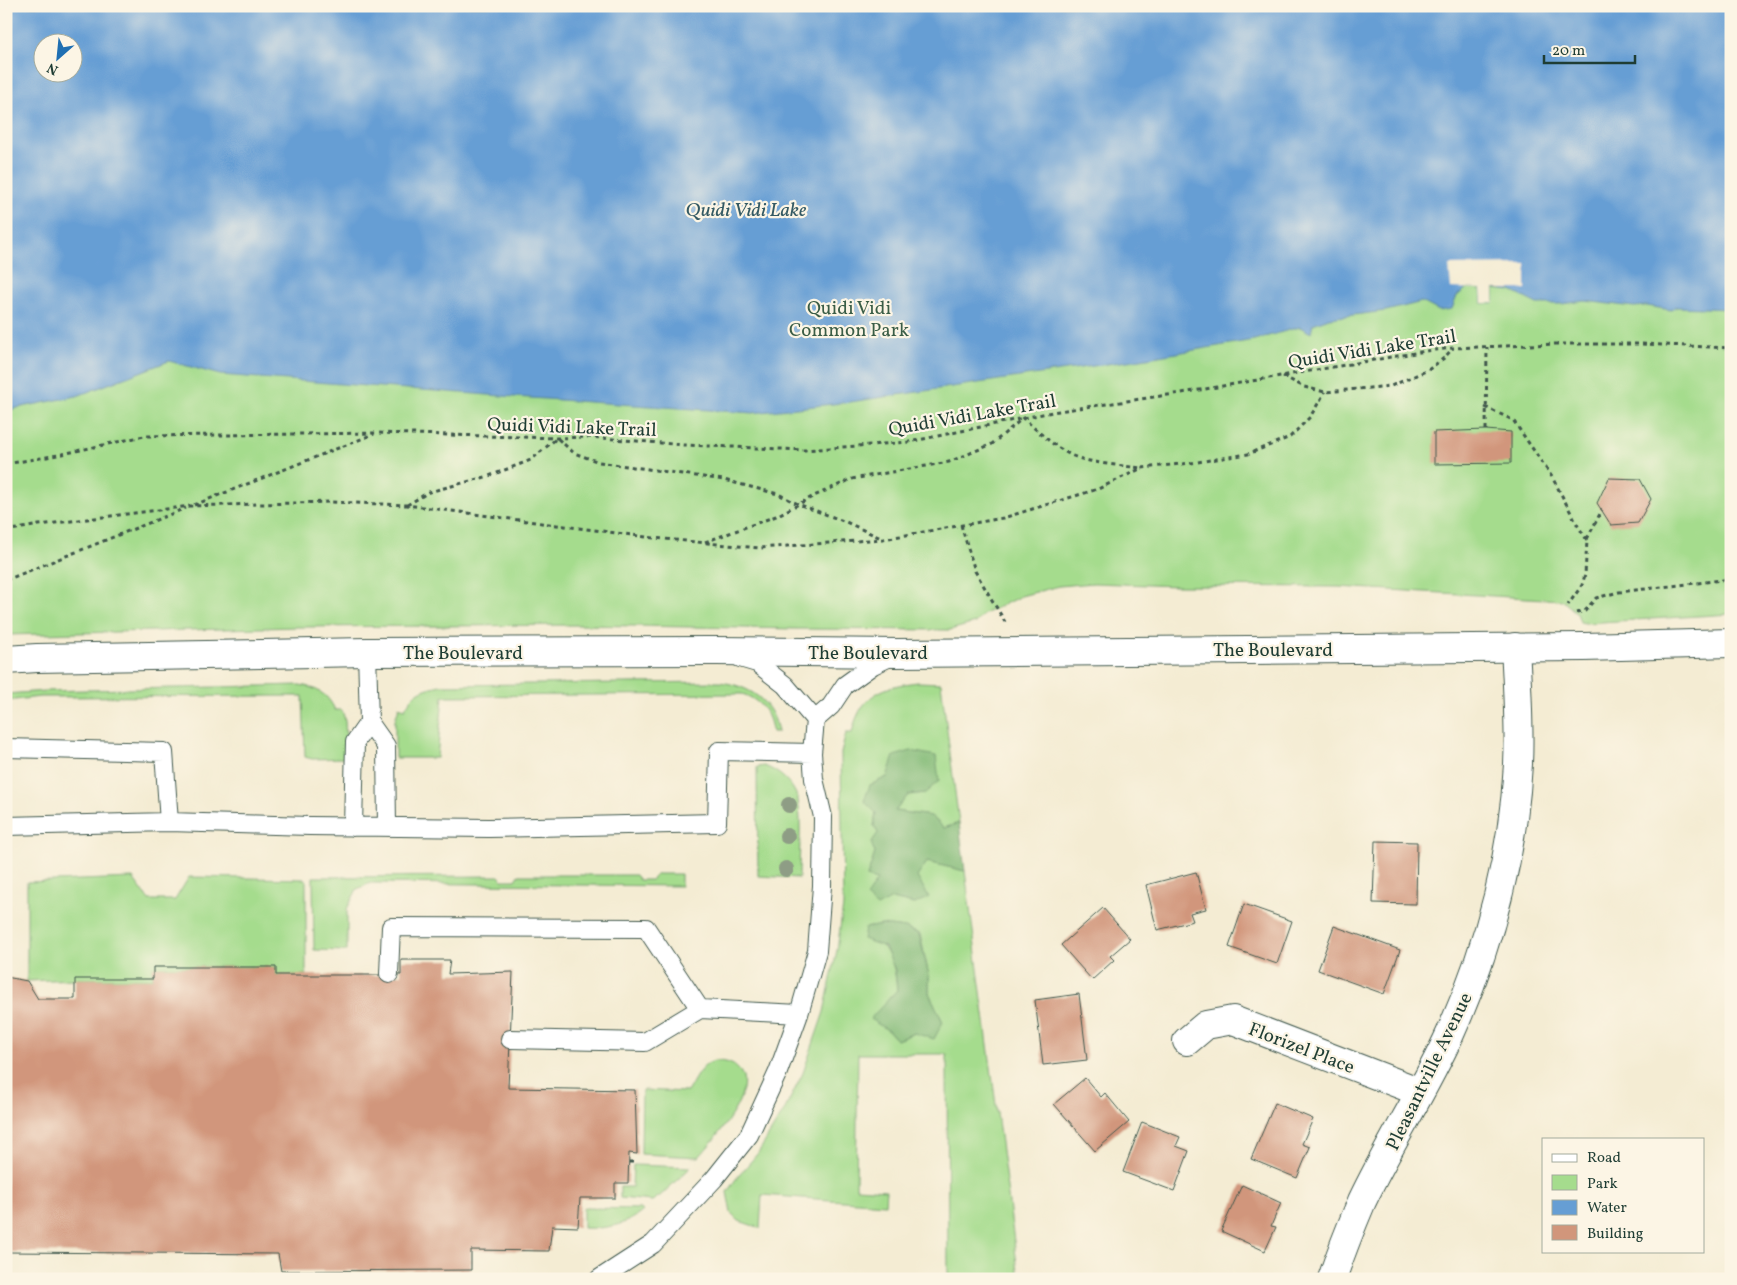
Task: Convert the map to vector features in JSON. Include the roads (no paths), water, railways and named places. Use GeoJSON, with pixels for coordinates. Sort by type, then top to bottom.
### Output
{"type":"FeatureCollection","features":[{"type":"Feature","properties":{"kind":"street","name":"The Boulevard"},"geometry":{"type":"LineString","coordinates":[[6,660],[151,655],[367,652],[716,651],[898,653],[1515,648],[1672,646],[1731,643]]}},
{"type":"Feature","properties":{"kind":"street","name":"Pleasantville Avenue"},"geometry":{"type":"LineString","coordinates":[[1332,1279],[1363,1200],[1450,1035],[1473,980],[1492,921],[1512,828],[1518,764],[1515,648]]}},
{"type":"Feature","properties":{"kind":"street","name":"Florizel Place"},"geometry":{"type":"LineString","coordinates":[[1187,1041],[1206,1025],[1233,1020],[1420,1092]]}},
{"type":"Feature","properties":{"kind":"lane"},"geometry":{"type":"LineString","coordinates":[[716,651],[757,662],[785,685],[815,720]]}},
{"type":"Feature","properties":{"kind":"lane"},"geometry":{"type":"LineString","coordinates":[[367,652],[369,722],[386,746],[387,827]]}},
{"type":"Feature","properties":{"kind":"lane"},"geometry":{"type":"LineString","coordinates":[[599,1279],[653,1244],[714,1179],[749,1135],[778,1072],[799,1014],[817,951],[822,886],[823,817],[814,779],[812,753],[815,720],[831,706],[845,685],[873,666],[898,653]]}},
{"type":"Feature","properties":{"kind":"lane"},"geometry":{"type":"LineString","coordinates":[[353,827],[355,742],[369,722]]}},
{"type":"Feature","properties":{"kind":"lane"},"geometry":{"type":"LineString","coordinates":[[6,748],[164,752],[168,822]]}},
{"type":"Feature","properties":{"kind":"lane"},"geometry":{"type":"LineString","coordinates":[[6,826],[168,822],[353,827],[488,828],[717,823],[719,751],[812,753]]}},
{"type":"Feature","properties":{"kind":"lane"},"geometry":{"type":"LineString","coordinates":[[389,974],[390,927],[646,928],[700,1009]]}},
{"type":"Feature","properties":{"kind":"lane"},"geometry":{"type":"LineString","coordinates":[[510,1039],[645,1042],[700,1009],[799,1014]]}},
{"type":"Feature","properties":{"kind":"water","name":"Quidi Vidi Lake"},"geometry":{"type":"Polygon","coordinates":[[[6,6],[1731,6],[1731,309],[1676,307],[1671,310],[1585,301],[1537,304],[1511,291],[1494,289],[1494,303],[1482,303],[1481,289],[1467,288],[1457,296],[1452,309],[1439,311],[1422,302],[1386,311],[1329,318],[1313,324],[1311,333],[1300,327],[1254,340],[1141,359],[850,402],[753,413],[220,375],[169,361],[77,396],[6,412],[6,6]]]}},
{"type":"Feature","properties":{"kind":"park label","name":"Quidi Vidi Common Park"},"geometry":{"type":"Point","coordinates":[849,318]}}]}
